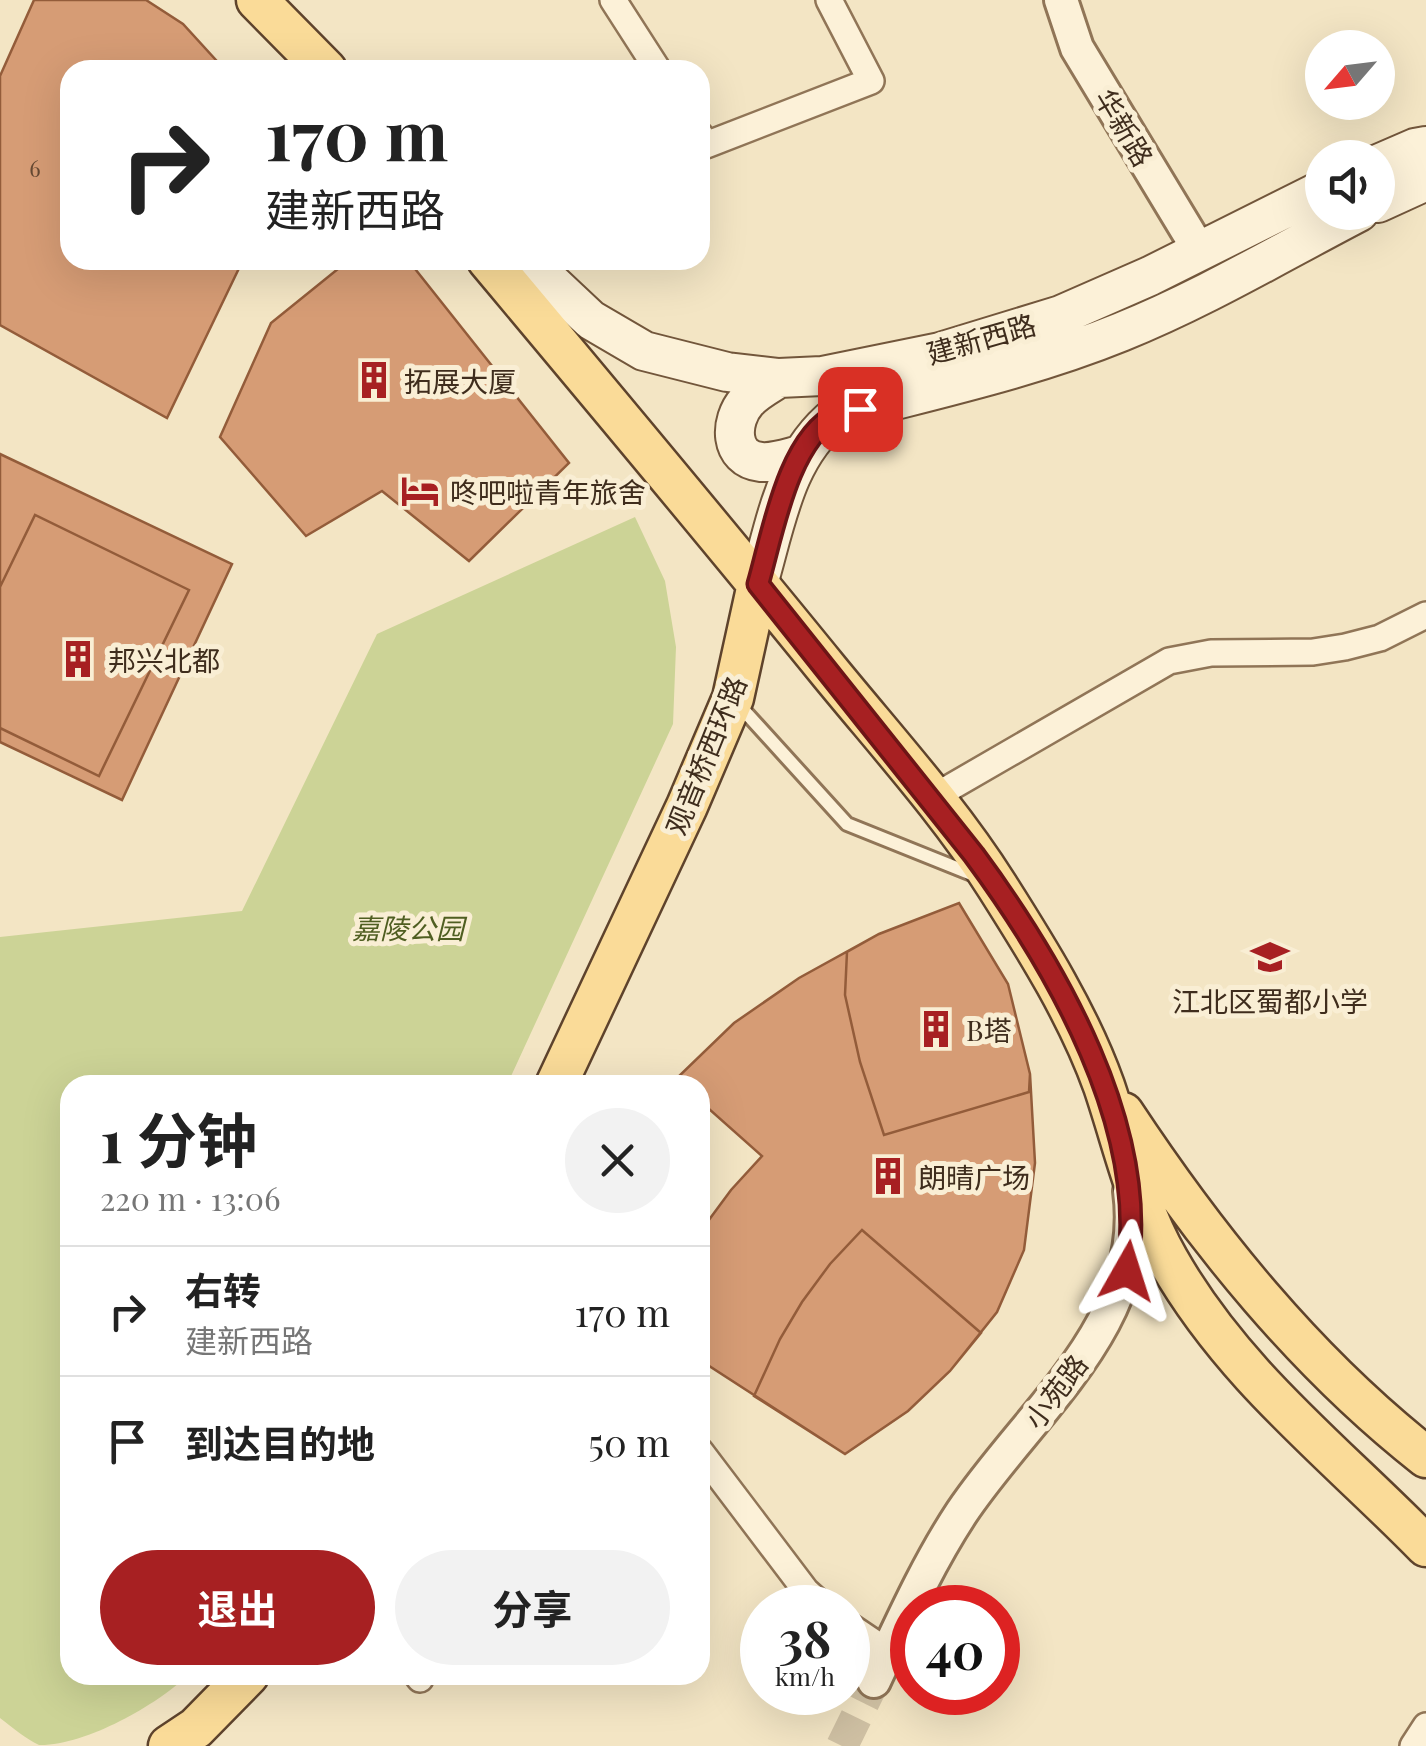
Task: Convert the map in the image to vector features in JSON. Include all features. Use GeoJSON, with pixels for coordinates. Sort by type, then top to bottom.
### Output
{"type":"FeatureCollection","features":[{"type":"Feature","properties":{"kind":"main road"},"geometry":{"type":"LineString","coordinates":[[258,0],[316,60]]}},
{"type":"Feature","properties":{"kind":"main road"},"geometry":{"type":"LineString","coordinates":[[1395,157],[1426,146]]}},
{"type":"Feature","properties":{"kind":"main road"},"geometry":{"type":"LineString","coordinates":[[1395,195],[1426,181]]}},
{"type":"Feature","properties":{"kind":"main road","name":"建新西路"},"geometry":{"type":"LineString","coordinates":[[538,270],[591,320],[644,351],[727,372],[778,378],[822,376],[940,352],[1004,334],[1108,296],[1305,198]]}},
{"type":"Feature","properties":{"kind":"main road","name":"建新西路"},"geometry":{"type":"LineString","coordinates":[[758,584],[789,479],[800,455],[816,432],[836,415],[1018,367],[1120,332],[1159,316],[1324,230]]}},
{"type":"Feature","properties":{"kind":"main road"},"geometry":{"type":"LineString","coordinates":[[496,270],[758,584]]}},
{"type":"Feature","properties":{"kind":"main road"},"geometry":{"type":"LineString","coordinates":[[778,378],[748,399],[738,413],[736,444],[746,457],[759,462],[800,455]]}},
{"type":"Feature","properties":{"kind":"main road","name":"观音桥西环路"},"geometry":{"type":"LineString","coordinates":[[561,1075],[687,806],[733,698],[758,584]]}},
{"type":"Feature","properties":{"kind":"main road","name":"小苑路"},"geometry":{"type":"LineString","coordinates":[[758,584],[996,883],[1059,989],[1103,1084],[1127,1169]]}},
{"type":"Feature","properties":{"kind":"main road"},"geometry":{"type":"LineString","coordinates":[[1103,1084],[1183,1203],[1256,1290],[1326,1370],[1426,1457]]}},
{"type":"Feature","properties":{"kind":"main road"},"geometry":{"type":"LineString","coordinates":[[1127,1169],[1165,1255],[1200,1314],[1290,1415],[1426,1546]]}},
{"type":"Feature","properties":{"kind":"main road"},"geometry":{"type":"LineString","coordinates":[[169,1746],[196,1728],[238,1685]]}},
{"type":"Feature","properties":{"kind":"street"},"geometry":{"type":"LineString","coordinates":[[613,0],[652,60]]}},
{"type":"Feature","properties":{"kind":"street"},"geometry":{"type":"LineString","coordinates":[[710,143],[871,81],[830,0]]}},
{"type":"Feature","properties":{"kind":"street"},"geometry":{"type":"LineString","coordinates":[[1049,0],[1077,48]]}},
{"type":"Feature","properties":{"kind":"street","name":"华新路"},"geometry":{"type":"LineString","coordinates":[[1061,0],[1077,48],[1200,250]]}},
{"type":"Feature","properties":{"kind":"street"},"geometry":{"type":"LineString","coordinates":[[932,798],[1169,661],[1212,653],[1345,648],[1380,638],[1426,615]]}},
{"type":"Feature","properties":{"kind":"street","name":"小苑路"},"geometry":{"type":"LineString","coordinates":[[881,1666],[928,1570],[963,1511],[1098,1335],[1117,1300],[1133,1238],[1127,1169]]}},
{"type":"Feature","properties":{"kind":"street"},"geometry":{"type":"LineString","coordinates":[[710,1464],[801,1585]]}},
{"type":"Feature","properties":{"kind":"street"},"geometry":{"type":"LineString","coordinates":[[870,1652],[881,1666]]}},
{"type":"Feature","properties":{"kind":"street"},"geometry":{"type":"LineString","coordinates":[[1412,1746],[1426,1726]]}},
{"type":"Feature","properties":{"kind":"lane"},"geometry":{"type":"LineString","coordinates":[[733,698],[847,824],[996,883]]}},
{"type":"Feature","properties":{"kind":"green space","name":"嘉陵公园"},"geometry":{"type":"Polygon","coordinates":[[[635,517],[665,581],[676,647],[673,724],[512,1075],[60,1075],[60,1685],[177,1685],[119,1722],[77,1739],[39,1745],[0,1718],[0,937],[242,911],[377,634],[635,517]]]}},
{"type":"Feature","properties":{"kind":"building"},"geometry":{"type":"Polygon","coordinates":[[[34,0],[146,0],[183,24],[216,60],[60,60],[60,270],[238,270],[167,418],[0,325],[0,76],[34,0]]]}},
{"type":"Feature","properties":{"kind":"building","name":"拓展大厦"},"geometry":{"type":"Polygon","coordinates":[[[337,270],[416,270],[569,463],[469,561],[382,491],[306,536],[220,437],[271,323],[337,270]]]}},
{"type":"Feature","properties":{"kind":"building"},"geometry":{"type":"Polygon","coordinates":[[[0,454],[232,564],[122,800],[0,742],[0,728],[99,776],[189,590],[35,515],[0,587],[0,454]]]}},
{"type":"Feature","properties":{"kind":"building","name":"邦兴北都"},"geometry":{"type":"Polygon","coordinates":[[[35,515],[189,590],[99,776],[0,728],[0,587],[35,515]]]}},
{"type":"Feature","properties":{"kind":"building","name":"朗晴广场"},"geometry":{"type":"Polygon","coordinates":[[[959,903],[1008,984],[1030,1074],[1035,1163],[1024,1250],[997,1312],[950,1371],[908,1411],[845,1454],[710,1366],[710,1218],[762,1156],[710,1110],[710,1075],[680,1075],[734,1023],[799,978],[879,934],[959,903]]]}},
{"type":"Feature","properties":{"kind":"building","name":"B塔"},"geometry":{"type":"Polygon","coordinates":[[[959,903],[1008,984],[1030,1074],[1029,1092],[884,1135],[860,1062],[845,995],[847,952],[879,934],[959,903]]]}},
{"type":"Feature","properties":{"kind":"building"},"geometry":{"type":"Polygon","coordinates":[[[862,1230],[981,1333],[950,1371],[908,1411],[845,1454],[754,1396],[802,1302],[862,1230]]]}},
{"type":"Feature","properties":{"kind":"tunnel"},"geometry":{"type":"LineString","coordinates":[[842,1746],[874,1681]]}},
{"type":"Feature","properties":{"kind":"place","name":"拓展大厦"},"geometry":{"type":"Point","coordinates":[374,380]}},
{"type":"Feature","properties":{"kind":"place","name":"咚吧啦青年旅舍"},"geometry":{"type":"Point","coordinates":[420,491]}},
{"type":"Feature","properties":{"kind":"place","name":"邦兴北都"},"geometry":{"type":"Point","coordinates":[78,659]}},
{"type":"Feature","properties":{"kind":"place","name":"江北区蜀都小学"},"geometry":{"type":"Point","coordinates":[1270,957]}},
{"type":"Feature","properties":{"kind":"place","name":"B塔"},"geometry":{"type":"Point","coordinates":[936,1029]}},
{"type":"Feature","properties":{"kind":"place","name":"朗晴广场"},"geometry":{"type":"Point","coordinates":[888,1176]}},
{"type":"Feature","properties":{"kind":"route"},"geometry":{"type":"LineString","coordinates":[[860,409],[836,415],[816,432],[800,455],[789,479],[758,584],[996,883],[1059,989],[1103,1084],[1127,1169],[1133,1238],[1127,1271]]}}]}
